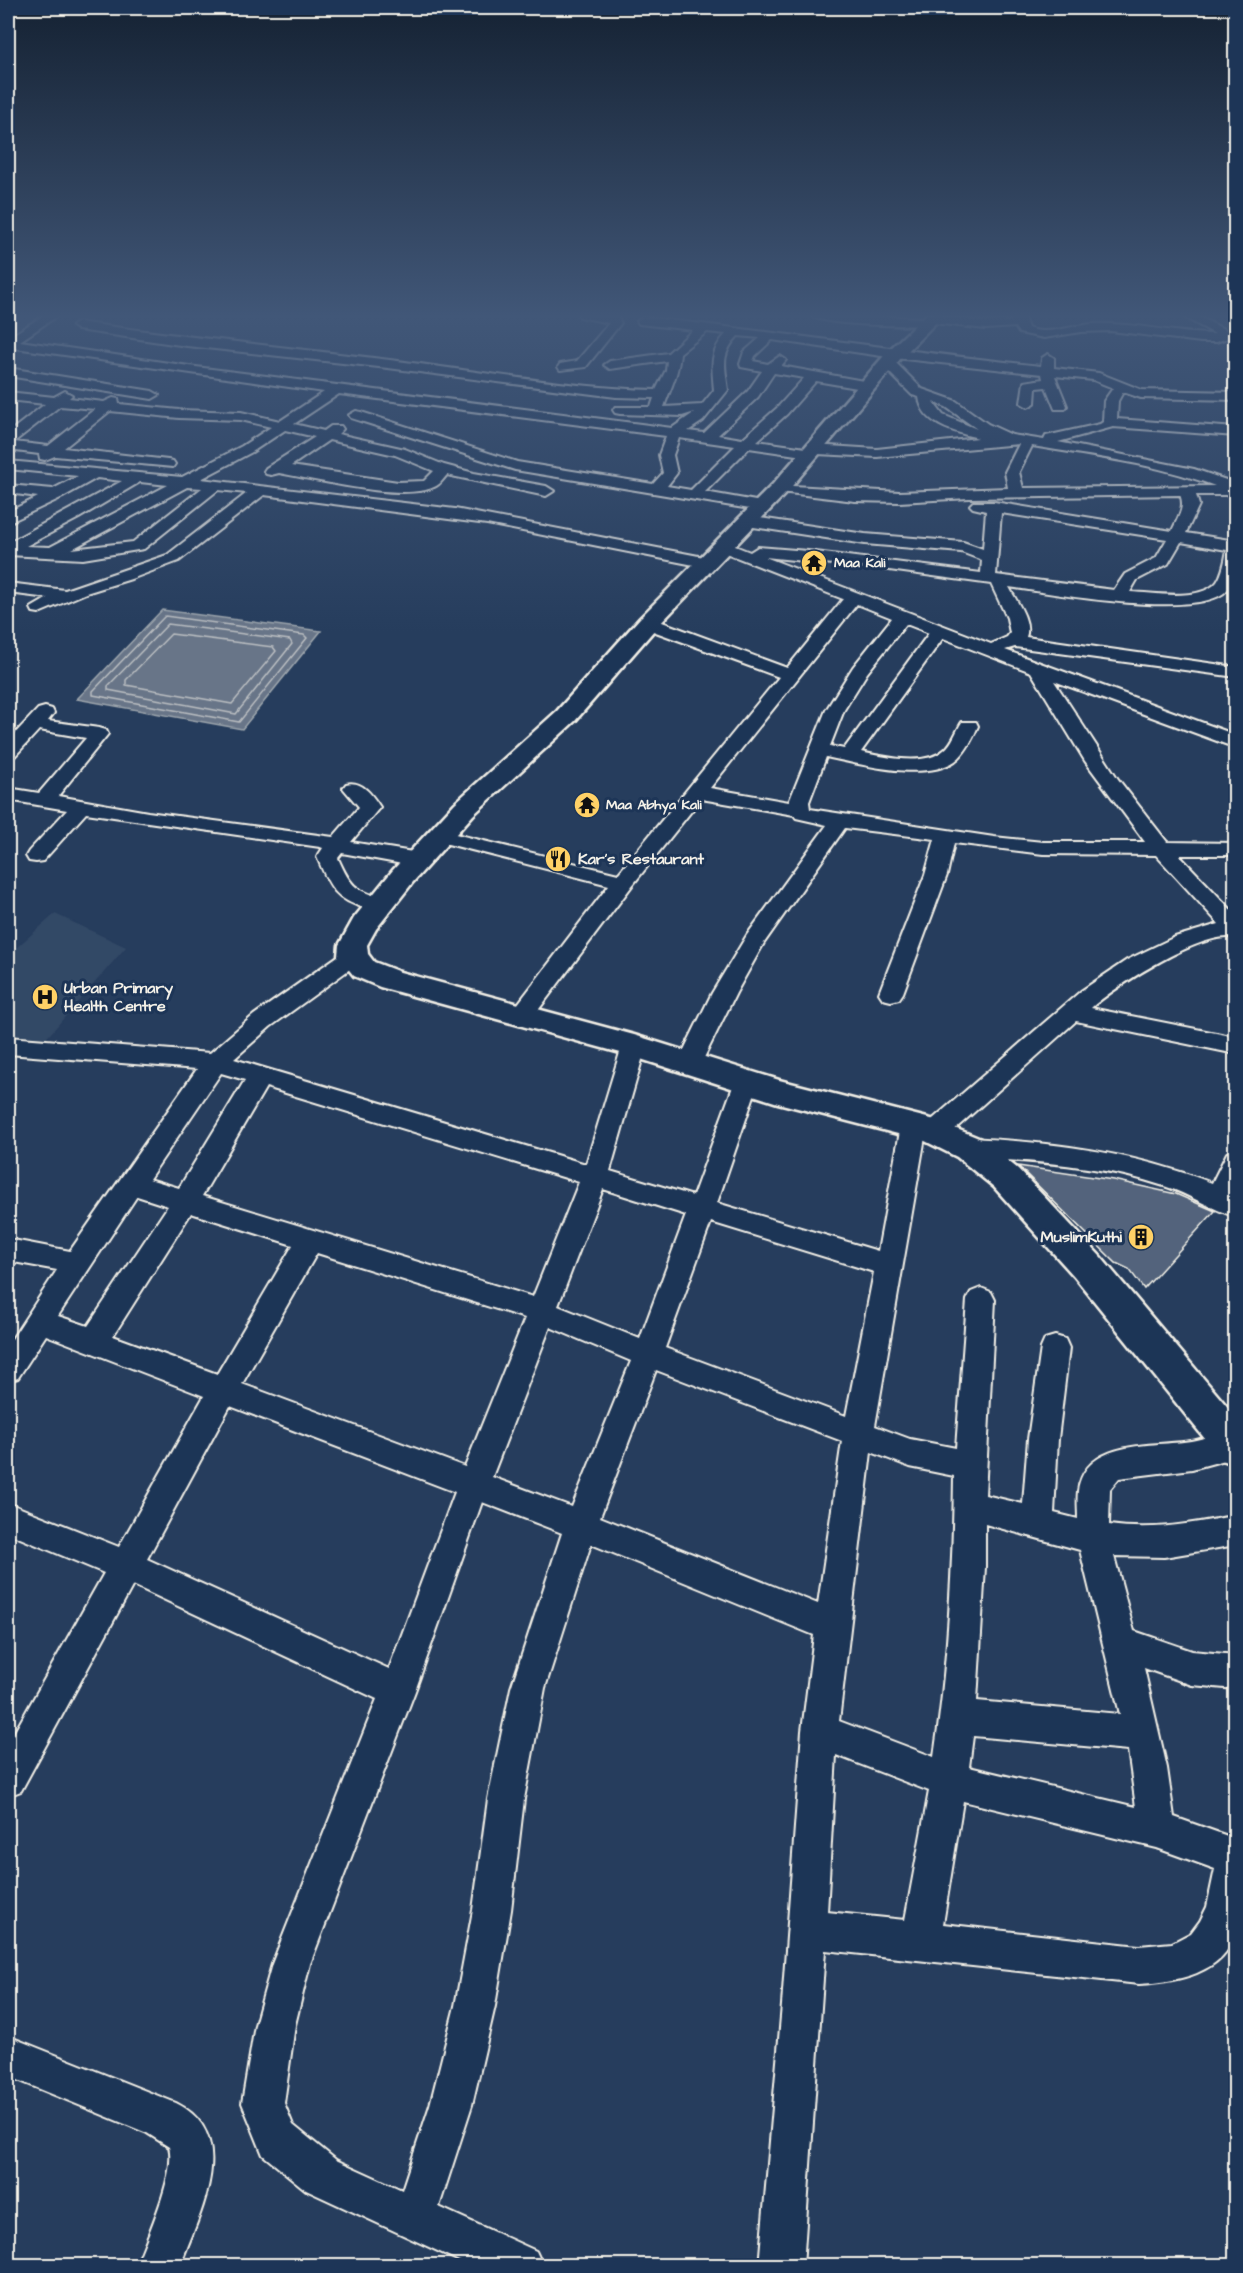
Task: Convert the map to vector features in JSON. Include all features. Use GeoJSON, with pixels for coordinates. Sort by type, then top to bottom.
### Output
{"type":"FeatureCollection","features":[{"type":"Feature","properties":{"kind":"main road"},"geometry":{"type":"LineString","coordinates":[[839,420],[780,488],[755,513],[729,549],[709,563],[648,623],[566,716],[464,808],[358,934],[353,956],[364,969],[391,980],[925,1129],[969,1148],[1006,1178],[1087,1266],[1234,1446]]}},
{"type":"Feature","properties":{"kind":"street"},"geometry":{"type":"LineString","coordinates":[[8,440],[36,420]]}},
{"type":"Feature","properties":{"kind":"street"},"geometry":{"type":"LineString","coordinates":[[73,420],[109,424]]}},
{"type":"Feature","properties":{"kind":"street"},"geometry":{"type":"LineString","coordinates":[[269,420],[332,433],[482,479],[546,490]]}},
{"type":"Feature","properties":{"kind":"street"},"geometry":{"type":"LineString","coordinates":[[50,554],[247,449],[292,420]]}},
{"type":"Feature","properties":{"kind":"street"},"geometry":{"type":"LineString","coordinates":[[236,489],[278,468],[349,420]]}},
{"type":"Feature","properties":{"kind":"street"},"geometry":{"type":"LineString","coordinates":[[372,420],[515,466],[695,494],[755,513],[865,539],[963,548],[990,557]]}},
{"type":"Feature","properties":{"kind":"street"},"geometry":{"type":"LineString","coordinates":[[577,420],[745,444],[811,451],[877,453],[1019,440],[1094,430],[1110,423],[1236,432]]}},
{"type":"Feature","properties":{"kind":"street"},"geometry":{"type":"LineString","coordinates":[[651,430],[654,420]]}},
{"type":"Feature","properties":{"kind":"street"},"geometry":{"type":"LineString","coordinates":[[658,488],[669,477],[670,468],[666,450],[675,433],[696,420]]}},
{"type":"Feature","properties":{"kind":"street"},"geometry":{"type":"LineString","coordinates":[[707,438],[729,420]]}},
{"type":"Feature","properties":{"kind":"street"},"geometry":{"type":"LineString","coordinates":[[695,494],[773,420]]}},
{"type":"Feature","properties":{"kind":"street"},"geometry":{"type":"LineString","coordinates":[[943,420],[961,429],[1194,473],[1236,478]]}},
{"type":"Feature","properties":{"kind":"street"},"geometry":{"type":"LineString","coordinates":[[31,468],[89,422]]}},
{"type":"Feature","properties":{"kind":"street"},"geometry":{"type":"LineString","coordinates":[[382,448],[412,433],[433,426]]}},
{"type":"Feature","properties":{"kind":"street"},"geometry":{"type":"LineString","coordinates":[[1016,492],[1012,472],[1019,440]]}},
{"type":"Feature","properties":{"kind":"street"},"geometry":{"type":"LineString","coordinates":[[8,446],[210,469]]}},
{"type":"Feature","properties":{"kind":"street"},"geometry":{"type":"LineString","coordinates":[[1133,461],[1162,492]]}},
{"type":"Feature","properties":{"kind":"street"},"geometry":{"type":"LineString","coordinates":[[8,465],[452,514],[524,525],[709,563]]}},
{"type":"Feature","properties":{"kind":"street"},"geometry":{"type":"LineString","coordinates":[[278,468],[382,484],[418,487],[432,483],[444,469]]}},
{"type":"Feature","properties":{"kind":"street"},"geometry":{"type":"LineString","coordinates":[[1194,473],[1236,489]]}},
{"type":"Feature","properties":{"kind":"street"},"geometry":{"type":"LineString","coordinates":[[15,513],[95,474]]}},
{"type":"Feature","properties":{"kind":"street"},"geometry":{"type":"LineString","coordinates":[[293,495],[313,474]]}},
{"type":"Feature","properties":{"kind":"street"},"geometry":{"type":"LineString","coordinates":[[8,549],[74,515],[137,478]]}},
{"type":"Feature","properties":{"kind":"street"},"geometry":{"type":"LineString","coordinates":[[452,514],[482,479]]}},
{"type":"Feature","properties":{"kind":"street"},"geometry":{"type":"LineString","coordinates":[[8,549],[50,554],[101,552],[138,546],[214,486]]}},
{"type":"Feature","properties":{"kind":"street"},"geometry":{"type":"LineString","coordinates":[[780,488],[855,496],[1236,489]]}},
{"type":"Feature","properties":{"kind":"street"},"geometry":{"type":"LineString","coordinates":[[8,489],[103,498]]}},
{"type":"Feature","properties":{"kind":"street"},"geometry":{"type":"LineString","coordinates":[[8,588],[125,576],[173,558],[259,491]]}},
{"type":"Feature","properties":{"kind":"street"},"geometry":{"type":"LineString","coordinates":[[1119,596],[1127,580],[1161,561],[1178,536],[1191,505],[1190,497],[1185,491]]}},
{"type":"Feature","properties":{"kind":"street"},"geometry":{"type":"LineString","coordinates":[[729,549],[834,559],[1119,596],[1178,599],[1211,595],[1227,580],[1236,547],[925,496]]}},
{"type":"Feature","properties":{"kind":"street"},"geometry":{"type":"LineString","coordinates":[[990,649],[1013,641],[1018,638],[1020,632],[1018,620],[993,579],[990,557],[994,507]]}},
{"type":"Feature","properties":{"kind":"street"},"geometry":{"type":"LineString","coordinates":[[15,513],[74,515]]}},
{"type":"Feature","properties":{"kind":"street"},"geometry":{"type":"LineString","coordinates":[[729,549],[1230,740],[1236,719]]}},
{"type":"Feature","properties":{"kind":"street"},"geometry":{"type":"LineString","coordinates":[[39,608],[78,582],[101,552]]}},
{"type":"Feature","properties":{"kind":"street"},"geometry":{"type":"LineString","coordinates":[[522,1015],[623,882],[853,598]]}},
{"type":"Feature","properties":{"kind":"street"},"geometry":{"type":"LineString","coordinates":[[799,810],[799,802],[835,710],[845,693],[903,616]]}},
{"type":"Feature","properties":{"kind":"street"},"geometry":{"type":"LineString","coordinates":[[648,623],[791,675]]}},
{"type":"Feature","properties":{"kind":"street"},"geometry":{"type":"LineString","coordinates":[[849,755],[940,630]]}},
{"type":"Feature","properties":{"kind":"street"},"geometry":{"type":"LineString","coordinates":[[1013,641],[1236,672]]}},
{"type":"Feature","properties":{"kind":"street"},"geometry":{"type":"LineString","coordinates":[[781,2265],[820,1731],[832,1626],[858,1434],[888,1265],[925,1129],[1089,997],[1135,964],[1183,942],[1235,928],[1162,849],[1119,796],[1087,751],[1037,667]]}},
{"type":"Feature","properties":{"kind":"street"},"geometry":{"type":"LineString","coordinates":[[8,752],[49,709]]}},
{"type":"Feature","properties":{"kind":"street"},"geometry":{"type":"LineString","coordinates":[[34,724],[99,734],[44,800]]}},
{"type":"Feature","properties":{"kind":"street"},"geometry":{"type":"LineString","coordinates":[[819,750],[889,762],[930,763],[945,759],[956,750],[969,726]]}},
{"type":"Feature","properties":{"kind":"street"},"geometry":{"type":"LineString","coordinates":[[353,788],[370,807],[327,857],[342,890],[354,899],[381,904]]}},
{"type":"Feature","properties":{"kind":"street"},"geometry":{"type":"LineString","coordinates":[[698,792],[799,810],[803,814],[994,843],[1043,848],[1236,849]]}},
{"type":"Feature","properties":{"kind":"street"},"geometry":{"type":"LineString","coordinates":[[8,794],[148,818],[323,841],[338,846],[419,860]]}},
{"type":"Feature","properties":{"kind":"street"},"geometry":{"type":"LineString","coordinates":[[36,856],[81,807]]}},
{"type":"Feature","properties":{"kind":"street"},"geometry":{"type":"LineString","coordinates":[[689,1064],[724,993],[755,940],[840,820]]}},
{"type":"Feature","properties":{"kind":"street"},"geometry":{"type":"LineString","coordinates":[[891,993],[936,875],[946,835]]}},
{"type":"Feature","properties":{"kind":"street"},"geometry":{"type":"LineString","coordinates":[[439,836],[623,882]]}},
{"type":"Feature","properties":{"kind":"street"},"geometry":{"type":"LineString","coordinates":[[8,1369],[77,1263],[215,1062],[262,1021],[353,956]]}},
{"type":"Feature","properties":{"kind":"street"},"geometry":{"type":"LineString","coordinates":[[1071,1012],[1236,1046]]}},
{"type":"Feature","properties":{"kind":"street"},"geometry":{"type":"LineString","coordinates":[[8,1045],[215,1062],[888,1265]]}},
{"type":"Feature","properties":{"kind":"street"},"geometry":{"type":"LineString","coordinates":[[521,2265],[321,2175],[278,2140],[263,2103],[275,2025],[291,1964],[398,1691],[473,1485],[595,1176],[634,1046]]}},
{"type":"Feature","properties":{"kind":"street"},"geometry":{"type":"LineString","coordinates":[[94,1341],[185,1201],[260,1076]]}},
{"type":"Feature","properties":{"kind":"street"},"geometry":{"type":"LineString","coordinates":[[414,2218],[451,2105],[475,2006],[492,1910],[506,1799],[528,1688],[581,1525],[614,1437],[649,1355],[747,1081]]}},
{"type":"Feature","properties":{"kind":"street"},"geometry":{"type":"LineString","coordinates":[[969,1148],[1031,1150],[1104,1160],[1162,1176],[1227,1202],[1236,1160]]}},
{"type":"Feature","properties":{"kind":"street"},"geometry":{"type":"LineString","coordinates":[[131,1184],[543,1312],[649,1355],[910,1453],[970,1465]]}},
{"type":"Feature","properties":{"kind":"street"},"geometry":{"type":"LineString","coordinates":[[8,1778],[224,1389],[310,1241]]}},
{"type":"Feature","properties":{"kind":"street"},"geometry":{"type":"LineString","coordinates":[[8,1251],[77,1263]]}},
{"type":"Feature","properties":{"kind":"street"},"geometry":{"type":"LineString","coordinates":[[921,1941],[950,1780],[958,1718],[968,1579],[970,1465],[981,1300]]}},
{"type":"Feature","properties":{"kind":"street"},"geometry":{"type":"LineString","coordinates":[[40,1321],[581,1525],[832,1626]]}},
{"type":"Feature","properties":{"kind":"street"},"geometry":{"type":"LineString","coordinates":[[1038,1522],[1043,1439],[1055,1348]]}},
{"type":"Feature","properties":{"kind":"street"},"geometry":{"type":"LineString","coordinates":[[1157,1830],[1141,1734],[1093,1536],[1094,1489],[1099,1477],[1108,1468],[1125,1462],[1192,1455],[1234,1446]]}},
{"type":"Feature","properties":{"kind":"street"},"geometry":{"type":"LineString","coordinates":[[970,1506],[1093,1536],[1139,1543],[1193,1540],[1236,1530]]}},
{"type":"Feature","properties":{"kind":"street"},"geometry":{"type":"LineString","coordinates":[[8,1518],[126,1566],[398,1691]]}},
{"type":"Feature","properties":{"kind":"street"},"geometry":{"type":"LineString","coordinates":[[1121,1644],[1179,1664],[1220,1673],[1236,1672]]}},
{"type":"Feature","properties":{"kind":"street"},"geometry":{"type":"LineString","coordinates":[[958,1718],[1141,1734]]}},
{"type":"Feature","properties":{"kind":"street"},"geometry":{"type":"LineString","coordinates":[[807,1929],[1139,1965],[1178,1961],[1206,1946],[1222,1923],[1236,1859],[1157,1830],[950,1780],[896,1762],[820,1731]]}},
{"type":"Feature","properties":{"kind":"street"},"geometry":{"type":"LineString","coordinates":[[8,2056],[161,2118],[182,2129],[191,2143],[190,2175],[158,2265]]}},
{"type":"Feature","properties":{"kind":"shaded area","name":"Urban Primary Health Centre"},"geometry":{"type":"Polygon","coordinates":[[[55,914],[126,947],[43,1042],[8,1040],[8,955],[55,914]]]}},
{"type":"Feature","properties":{"kind":"water"},"geometry":{"type":"Polygon","coordinates":[[[162,610],[321,631],[242,729],[77,699],[162,610]]]}},
{"type":"Feature","properties":{"kind":"building","name":"MuslimKuthi"},"geometry":{"type":"Polygon","coordinates":[[[1018,1166],[1113,1180],[1176,1194],[1215,1211],[1144,1289],[1129,1269],[1116,1263],[1018,1166]]]}},
{"type":"Feature","properties":{"kind":"place","name":"Maa Kali"},"geometry":{"type":"Point","coordinates":[814,563]}},
{"type":"Feature","properties":{"kind":"place","name":"Maa Abhya Kali"},"geometry":{"type":"Point","coordinates":[587,805]}},
{"type":"Feature","properties":{"kind":"place","name":"Kar's Restaurant"},"geometry":{"type":"Point","coordinates":[558,859]}},
{"type":"Feature","properties":{"kind":"place","name":"Urban Primary Health Centre"},"geometry":{"type":"Point","coordinates":[45,997]}},
{"type":"Feature","properties":{"kind":"place","name":"MuslimKuthi"},"geometry":{"type":"Point","coordinates":[1141,1237]}}]}
